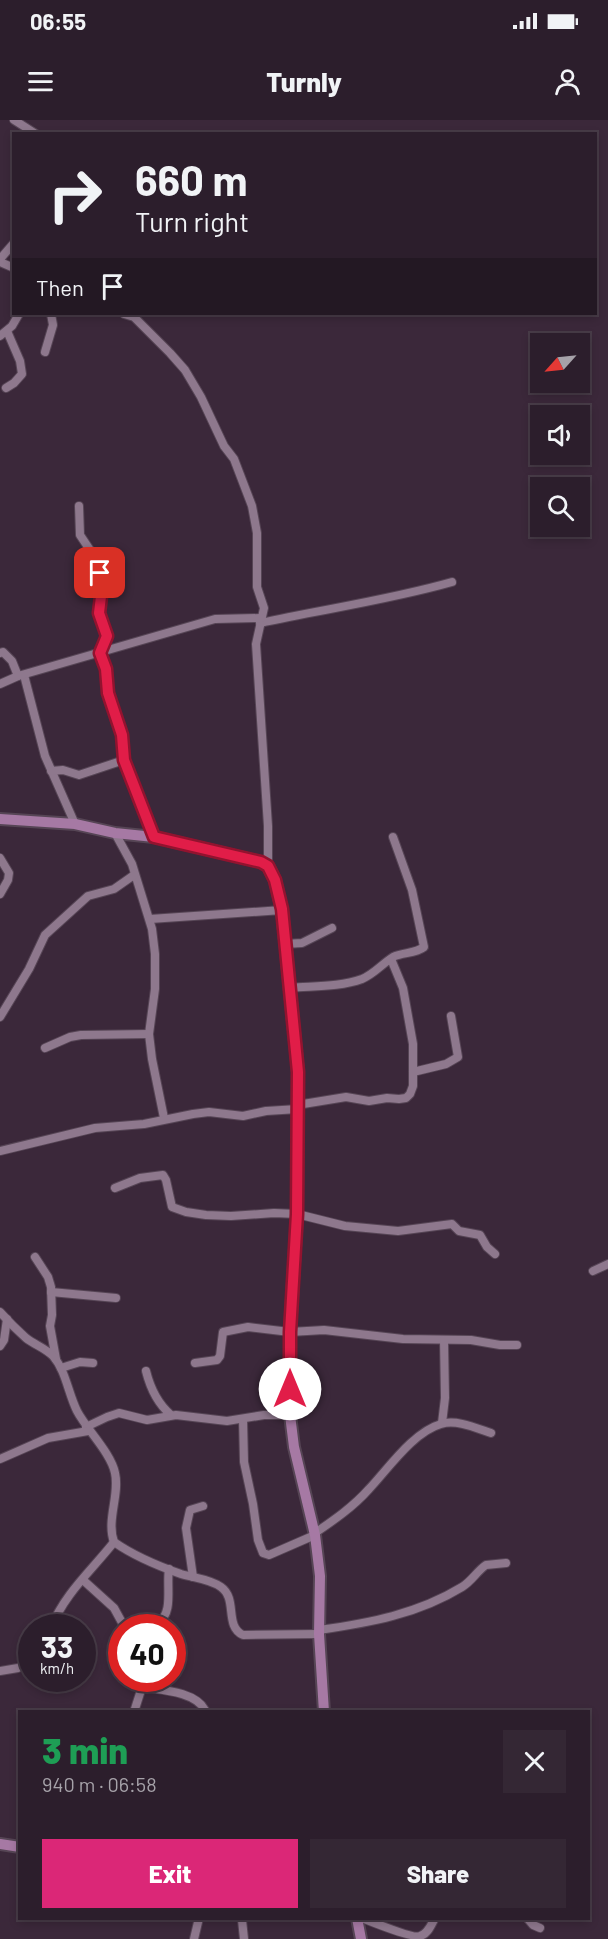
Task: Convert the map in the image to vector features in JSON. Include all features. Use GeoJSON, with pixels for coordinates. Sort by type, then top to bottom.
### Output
{"type":"FeatureCollection","features":[{"type":"Feature","properties":{"kind":"street"},"geometry":{"type":"LineString","coordinates":[[14,120],[33,132]]}},
{"type":"Feature","properties":{"kind":"street"},"geometry":{"type":"LineString","coordinates":[[0,260],[12,245]]}},
{"type":"Feature","properties":{"kind":"street"},"geometry":{"type":"LineString","coordinates":[[6,388],[22,374],[20,360],[4,334],[18,315]]}},
{"type":"Feature","properties":{"kind":"street"},"geometry":{"type":"LineString","coordinates":[[45,352],[53,325],[51,315]]}},
{"type":"Feature","properties":{"kind":"street"},"geometry":{"type":"LineString","coordinates":[[135,315],[185,370],[243,479],[252,506],[257,533],[257,587],[264,608],[256,644],[268,826],[268,866],[275,880],[282,909],[298,1072],[297,1214],[290,1332],[290,1415],[294,1447],[315,1534],[320,1576],[319,1633],[324,1710]]}},
{"type":"Feature","properties":{"kind":"street"},"geometry":{"type":"LineString","coordinates":[[79,506],[80,535],[98,562],[100,573],[102,588],[99,613],[107,636],[100,653],[106,669],[108,693],[122,735],[124,760],[154,837]]}},
{"type":"Feature","properties":{"kind":"street"},"geometry":{"type":"LineString","coordinates":[[0,684],[21,675],[215,619],[261,620],[405,596],[452,582]]}},
{"type":"Feature","properties":{"kind":"street"},"geometry":{"type":"LineString","coordinates":[[0,653],[3,652],[8,656],[21,675],[45,756],[75,824]]}},
{"type":"Feature","properties":{"kind":"street"},"geometry":{"type":"LineString","coordinates":[[51,771],[63,770],[78,775],[124,760]]}},
{"type":"Feature","properties":{"kind":"street"},"geometry":{"type":"LineString","coordinates":[[0,819],[75,824],[115,833],[154,837],[251,859],[268,866]]}},
{"type":"Feature","properties":{"kind":"street"},"geometry":{"type":"LineString","coordinates":[[115,833],[125,849],[150,919],[155,954],[155,989],[150,1034],[152,1059],[164,1118]]}},
{"type":"Feature","properties":{"kind":"street"},"geometry":{"type":"LineString","coordinates":[[291,988],[345,983],[361,979],[379,970],[391,958],[421,950],[424,944],[413,896],[393,837]]}},
{"type":"Feature","properties":{"kind":"street"},"geometry":{"type":"LineString","coordinates":[[0,858],[9,873],[0,894]]}},
{"type":"Feature","properties":{"kind":"street"},"geometry":{"type":"LineString","coordinates":[[0,1017],[26,976],[45,935],[88,896],[114,889],[134,874]]}},
{"type":"Feature","properties":{"kind":"street"},"geometry":{"type":"LineString","coordinates":[[150,919],[282,909]]}},
{"type":"Feature","properties":{"kind":"street"},"geometry":{"type":"LineString","coordinates":[[285,944],[302,943],[332,928]]}},
{"type":"Feature","properties":{"kind":"street"},"geometry":{"type":"LineString","coordinates":[[0,1151],[95,1128],[144,1124],[193,1113],[243,1116],[346,1097],[369,1101],[387,1098],[403,1099],[412,1090],[414,1044],[403,988],[391,958]]}},
{"type":"Feature","properties":{"kind":"street"},"geometry":{"type":"LineString","coordinates":[[413,1072],[446,1064],[458,1057],[451,1016]]}},
{"type":"Feature","properties":{"kind":"street"},"geometry":{"type":"LineString","coordinates":[[45,1048],[70,1037],[81,1035],[150,1034]]}},
{"type":"Feature","properties":{"kind":"street"},"geometry":{"type":"LineString","coordinates":[[115,1188],[140,1178],[163,1175],[172,1207],[186,1212],[231,1216],[297,1214],[345,1226],[398,1231],[452,1224],[459,1231],[480,1235],[495,1254]]}},
{"type":"Feature","properties":{"kind":"street"},"geometry":{"type":"LineString","coordinates":[[35,1257],[48,1277],[52,1315],[50,1326],[56,1360]]}},
{"type":"Feature","properties":{"kind":"street"},"geometry":{"type":"LineString","coordinates":[[593,1271],[608,1264]]}},
{"type":"Feature","properties":{"kind":"street"},"geometry":{"type":"LineString","coordinates":[[51,1292],[116,1298]]}},
{"type":"Feature","properties":{"kind":"street"},"geometry":{"type":"LineString","coordinates":[[0,1312],[26,1337],[46,1349],[56,1360],[87,1429],[110,1459],[117,1482],[112,1530],[114,1542],[169,1569],[212,1582],[225,1591],[229,1598],[234,1627],[243,1635],[319,1633],[400,1615],[464,1587],[486,1564],[506,1563]]}},
{"type":"Feature","properties":{"kind":"street"},"geometry":{"type":"LineString","coordinates":[[0,1346],[4,1340],[7,1319]]}},
{"type":"Feature","properties":{"kind":"street"},"geometry":{"type":"LineString","coordinates":[[195,1363],[210,1363],[219,1358],[222,1334],[226,1330],[248,1327],[290,1332],[324,1330],[393,1338],[480,1341],[500,1345],[517,1345]]}},
{"type":"Feature","properties":{"kind":"street"},"geometry":{"type":"LineString","coordinates":[[442,1423],[445,1398],[444,1340]]}},
{"type":"Feature","properties":{"kind":"street"},"geometry":{"type":"LineString","coordinates":[[61,1368],[80,1362],[93,1363]]}},
{"type":"Feature","properties":{"kind":"street"},"geometry":{"type":"LineString","coordinates":[[146,1371],[148,1381],[158,1400],[171,1415]]}},
{"type":"Feature","properties":{"kind":"street"},"geometry":{"type":"LineString","coordinates":[[0,1460],[48,1438],[87,1429],[106,1417],[119,1413],[147,1420],[171,1415],[219,1421],[264,1415],[290,1415]]}},
{"type":"Feature","properties":{"kind":"street"},"geometry":{"type":"LineString","coordinates":[[243,1419],[246,1474],[258,1540],[263,1553],[269,1556],[315,1534],[334,1520],[361,1498],[412,1442],[430,1429],[442,1423],[458,1423],[491,1433]]}},
{"type":"Feature","properties":{"kind":"street"},"geometry":{"type":"LineString","coordinates":[[193,1577],[186,1519],[190,1510],[203,1506]]}},
{"type":"Feature","properties":{"kind":"street"},"geometry":{"type":"LineString","coordinates":[[57,1614],[62,1603],[114,1542]]}},
{"type":"Feature","properties":{"kind":"street"},"geometry":{"type":"LineString","coordinates":[[166,1614],[169,1569]]}},
{"type":"Feature","properties":{"kind":"street"},"geometry":{"type":"LineString","coordinates":[[83,1580],[114,1608],[117,1614]]}},
{"type":"Feature","properties":{"kind":"street"},"geometry":{"type":"LineString","coordinates":[[0,1671],[18,1668]]}},
{"type":"Feature","properties":{"kind":"street"},"geometry":{"type":"LineString","coordinates":[[134,1710],[139,1692]]}},
{"type":"Feature","properties":{"kind":"street"},"geometry":{"type":"LineString","coordinates":[[176,1692],[202,1706],[205,1710]]}},
{"type":"Feature","properties":{"kind":"street"},"geometry":{"type":"LineString","coordinates":[[0,1844],[18,1847]]}},
{"type":"Feature","properties":{"kind":"street"},"geometry":{"type":"LineString","coordinates":[[194,1939],[199,1920]]}},
{"type":"Feature","properties":{"kind":"street"},"geometry":{"type":"LineString","coordinates":[[242,1920],[244,1939]]}},
{"type":"Feature","properties":{"kind":"street"},"geometry":{"type":"LineString","coordinates":[[357,1920],[361,1939]]}},
{"type":"Feature","properties":{"kind":"street"},"geometry":{"type":"LineString","coordinates":[[367,1920],[421,1938],[434,1920]]}},
{"type":"Feature","properties":{"kind":"street"},"geometry":{"type":"LineString","coordinates":[[529,1920],[540,1928]]}},
{"type":"Feature","properties":{"kind":"route"},"geometry":{"type":"LineString","coordinates":[[100,573],[102,588],[99,618],[107,636],[100,653],[106,669],[108,693],[122,735],[124,760],[154,837],[261,862],[268,866],[275,880],[282,909],[298,1072],[297,1214],[290,1332],[290,1389]]}}]}
